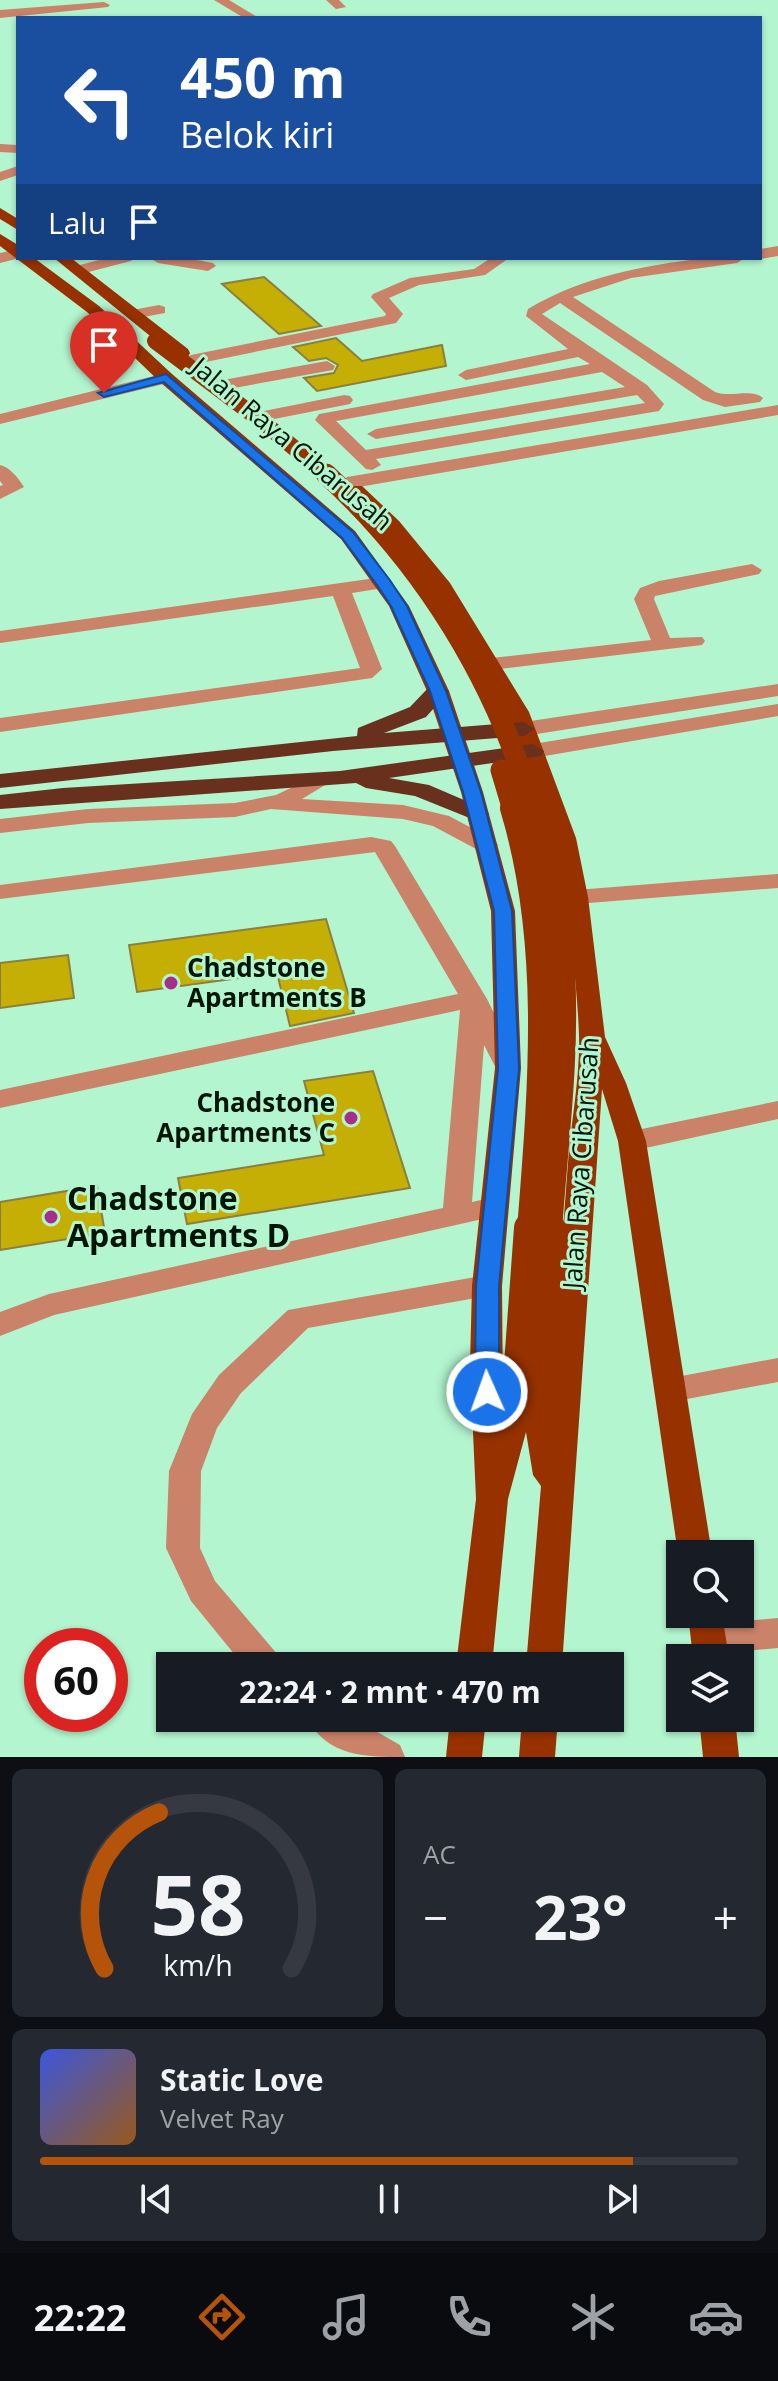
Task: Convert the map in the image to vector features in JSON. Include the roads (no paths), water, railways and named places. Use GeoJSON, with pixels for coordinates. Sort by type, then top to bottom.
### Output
{"type":"FeatureCollection","features":[{"type":"Feature","properties":{"kind":"highway"},"geometry":{"type":"LineString","coordinates":[[333,744],[408,717],[426,706],[438,691]]}},
{"type":"Feature","properties":{"kind":"highway"},"geometry":{"type":"LineString","coordinates":[[0,781],[333,744],[525,731]]}},
{"type":"Feature","properties":{"kind":"highway"},"geometry":{"type":"LineString","coordinates":[[332,778],[454,738]]}},
{"type":"Feature","properties":{"kind":"highway"},"geometry":{"type":"LineString","coordinates":[[0,802],[63,795],[332,778],[421,790],[475,803]]}},
{"type":"Feature","properties":{"kind":"main road"},"geometry":{"type":"LineString","coordinates":[[0,212],[16,224]]}},
{"type":"Feature","properties":{"kind":"main road"},"geometry":{"type":"LineString","coordinates":[[0,238],[16,252]]}},
{"type":"Feature","properties":{"kind":"main road","name":"Jalan Raya Cibarusah"},"geometry":{"type":"LineString","coordinates":[[27,260],[93,309],[150,342]]}},
{"type":"Feature","properties":{"kind":"main road","name":"Jalan Raya Cibarusah"},"geometry":{"type":"LineString","coordinates":[[77,270],[264,416],[392,525],[443,587],[492,664],[525,731],[547,787],[564,838],[576,897],[592,1037],[545,1652]]}},
{"type":"Feature","properties":{"kind":"main road","name":"Jalan Raya Cibarusah"},"geometry":{"type":"LineString","coordinates":[[77,270],[92,292],[327,491],[367,531],[450,640],[476,699],[516,812],[528,858],[541,1009],[541,1085],[527,1405],[555,1517]]}},
{"type":"Feature","properties":{"kind":"main road","name":"Jalan Raya Cibarusah"},"geometry":{"type":"LineString","coordinates":[[93,309],[166,378],[348,535],[399,606],[438,691],[475,803],[503,911],[508,1068],[487,1286],[485,1365],[492,1499],[476,1652]]}},
{"type":"Feature","properties":{"kind":"main road"},"geometry":{"type":"LineString","coordinates":[[454,738],[467,726],[488,726],[506,721],[525,731]]}},
{"type":"Feature","properties":{"kind":"main road"},"geometry":{"type":"LineString","coordinates":[[475,803],[486,782],[506,777],[529,779],[547,787]]}},
{"type":"Feature","properties":{"kind":"main road"},"geometry":{"type":"LineString","coordinates":[[592,1037],[613,1083],[632,1141],[693,1540]]}},
{"type":"Feature","properties":{"kind":"main road","name":"Jalan Raya Cibarusah"},"geometry":{"type":"LineString","coordinates":[[492,1499],[527,1405]]}},
{"type":"Feature","properties":{"kind":"main road"},"geometry":{"type":"LineString","coordinates":[[464,1757],[467,1732]]}},
{"type":"Feature","properties":{"kind":"main road"},"geometry":{"type":"LineString","coordinates":[[537,1757],[539,1732]]}},
{"type":"Feature","properties":{"kind":"main road"},"geometry":{"type":"LineString","coordinates":[[718,1732],[721,1757]]}},
{"type":"Feature","properties":{"kind":"street"},"geometry":{"type":"LineString","coordinates":[[0,3],[36,0]]}},
{"type":"Feature","properties":{"kind":"street"},"geometry":{"type":"LineString","coordinates":[[220,0],[249,16]]}},
{"type":"Feature","properties":{"kind":"street"},"geometry":{"type":"LineString","coordinates":[[0,14],[104,5]]}},
{"type":"Feature","properties":{"kind":"street"},"geometry":{"type":"LineString","coordinates":[[77,270],[118,260]]}},
{"type":"Feature","properties":{"kind":"street"},"geometry":{"type":"LineString","coordinates":[[170,260],[208,266]]}},
{"type":"Feature","properties":{"kind":"street"},"geometry":{"type":"LineString","coordinates":[[191,360],[390,320],[395,314],[379,298],[414,281],[460,278],[479,273],[498,260]]}},
{"type":"Feature","properties":{"kind":"street"},"geometry":{"type":"LineString","coordinates":[[362,456],[655,406],[641,389],[581,351],[534,316],[537,309],[561,296],[607,279],[725,260]]}},
{"type":"Feature","properties":{"kind":"street"},"geometry":{"type":"LineString","coordinates":[[561,296],[713,398],[730,402],[778,394]]}},
{"type":"Feature","properties":{"kind":"street"},"geometry":{"type":"LineString","coordinates":[[133,314],[159,310]]}},
{"type":"Feature","properties":{"kind":"street"},"geometry":{"type":"LineString","coordinates":[[264,416],[581,351]]}},
{"type":"Feature","properties":{"kind":"street"},"geometry":{"type":"LineString","coordinates":[[223,385],[327,366]]}},
{"type":"Feature","properties":{"kind":"street"},"geometry":{"type":"LineString","coordinates":[[384,476],[325,418],[606,366]]}},
{"type":"Feature","properties":{"kind":"street"},"geometry":{"type":"LineString","coordinates":[[0,419],[166,378]]}},
{"type":"Feature","properties":{"kind":"street"},"geometry":{"type":"LineString","coordinates":[[376,434],[641,389]]}},
{"type":"Feature","properties":{"kind":"street"},"geometry":{"type":"LineString","coordinates":[[466,391],[505,432]]}},
{"type":"Feature","properties":{"kind":"street"},"geometry":{"type":"LineString","coordinates":[[352,488],[384,476],[778,410]]}},
{"type":"Feature","properties":{"kind":"street"},"geometry":{"type":"LineString","coordinates":[[352,488],[778,421]]}},
{"type":"Feature","properties":{"kind":"street"},"geometry":{"type":"LineString","coordinates":[[0,470],[15,487],[0,493]]}},
{"type":"Feature","properties":{"kind":"street"},"geometry":{"type":"LineString","coordinates":[[663,645],[644,599],[647,592],[659,587],[752,570]]}},
{"type":"Feature","properties":{"kind":"street"},"geometry":{"type":"LineString","coordinates":[[0,637],[383,583]]}},
{"type":"Feature","properties":{"kind":"street"},"geometry":{"type":"LineString","coordinates":[[0,725],[365,674],[371,669],[340,589]]}},
{"type":"Feature","properties":{"kind":"street"},"geometry":{"type":"LineString","coordinates":[[492,664],[695,641]]}},
{"type":"Feature","properties":{"kind":"street"},"geometry":{"type":"LineString","coordinates":[[525,731],[778,690]]}},
{"type":"Feature","properties":{"kind":"street"},"geometry":{"type":"LineString","coordinates":[[525,731],[778,710]]}},
{"type":"Feature","properties":{"kind":"street"},"geometry":{"type":"LineString","coordinates":[[0,826],[88,816],[235,810],[289,798],[332,778]]}},
{"type":"Feature","properties":{"kind":"street"},"geometry":{"type":"LineString","coordinates":[[266,805],[403,812],[441,821],[486,845]]}},
{"type":"Feature","properties":{"kind":"street"},"geometry":{"type":"LineString","coordinates":[[0,892],[371,844],[383,846],[474,999],[508,1068]]}},
{"type":"Feature","properties":{"kind":"street"},"geometry":{"type":"LineString","coordinates":[[576,897],[778,881]]}},
{"type":"Feature","properties":{"kind":"street"},"geometry":{"type":"LineString","coordinates":[[0,1099],[474,999]]}},
{"type":"Feature","properties":{"kind":"street"},"geometry":{"type":"LineString","coordinates":[[457,1216],[474,999]]}},
{"type":"Feature","properties":{"kind":"street"},"geometry":{"type":"LineString","coordinates":[[632,1141],[778,1110]]}},
{"type":"Feature","properties":{"kind":"street"},"geometry":{"type":"LineString","coordinates":[[0,1324],[49,1305],[495,1207]]}},
{"type":"Feature","properties":{"kind":"street"},"geometry":{"type":"LineString","coordinates":[[254,1652],[203,1591],[183,1548],[185,1471],[203,1423],[230,1384],[299,1318],[487,1286]]}},
{"type":"Feature","properties":{"kind":"street"},"geometry":{"type":"LineString","coordinates":[[671,1390],[778,1370]]}},
{"type":"Feature","properties":{"kind":"street"},"geometry":{"type":"LineString","coordinates":[[709,1637],[778,1633]]}},
{"type":"Feature","properties":{"kind":"street"},"geometry":{"type":"LineString","coordinates":[[343,1732],[387,1757]]}},
{"type":"Feature","properties":{"kind":"place","name":"Chadstone Apartments B"},"geometry":{"type":"Point","coordinates":[171,983]}},
{"type":"Feature","properties":{"kind":"place","name":"Chadstone Apartments C"},"geometry":{"type":"Point","coordinates":[351,1118]}},
{"type":"Feature","properties":{"kind":"place","name":"Chadstone Apartments D"},"geometry":{"type":"Point","coordinates":[51,1217]}}]}
